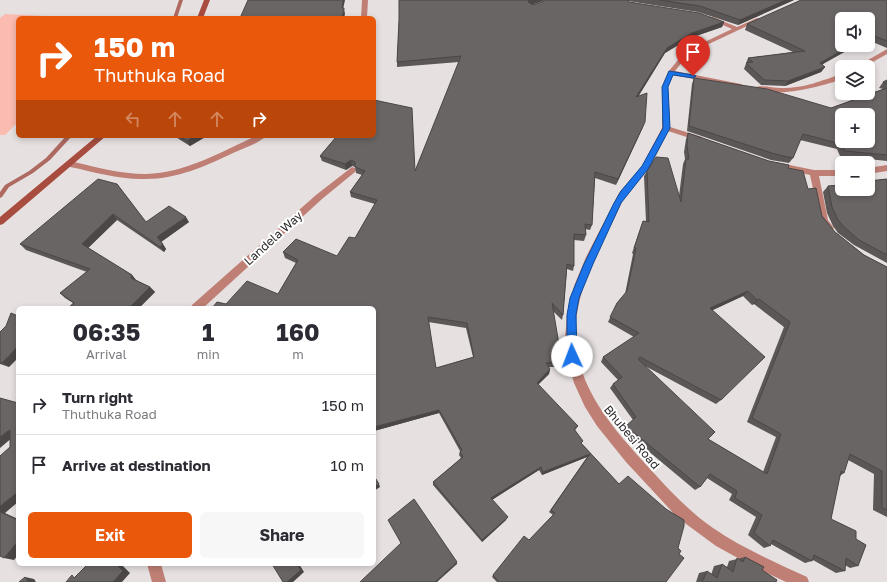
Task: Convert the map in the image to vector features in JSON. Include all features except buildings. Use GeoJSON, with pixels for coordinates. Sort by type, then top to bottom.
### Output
{"type":"FeatureCollection","features":[{"type":"Feature","properties":{"kind":"street"},"geometry":{"type":"LineString","coordinates":[[201,16],[207,0]]}},
{"type":"Feature","properties":{"kind":"street"},"geometry":{"type":"LineString","coordinates":[[364,16],[365,0]]}},
{"type":"Feature","properties":{"kind":"street"},"geometry":{"type":"LineString","coordinates":[[703,16],[737,29]]}},
{"type":"Feature","properties":{"kind":"street","name":"Bhubesi Road"},"geometry":{"type":"LineString","coordinates":[[766,16],[685,55],[671,72],[665,87],[666,128],[645,167],[624,193],[618,203],[589,264],[575,298],[572,315],[571,344],[572,356],[578,380],[585,397],[604,427],[640,468],[696,524],[749,557],[802,582]]}},
{"type":"Feature","properties":{"kind":"street"},"geometry":{"type":"LineString","coordinates":[[871,60],[887,51]]}},
{"type":"Feature","properties":{"kind":"street"},"geometry":{"type":"LineString","coordinates":[[671,72],[744,86],[788,91],[813,87],[835,79]]}},
{"type":"Feature","properties":{"kind":"street"},"geometry":{"type":"LineString","coordinates":[[666,128],[708,143]]}},
{"type":"Feature","properties":{"kind":"street"},"geometry":{"type":"LineString","coordinates":[[0,222],[100,138]]}},
{"type":"Feature","properties":{"kind":"street"},"geometry":{"type":"LineString","coordinates":[[70,164],[117,174],[157,176],[193,167],[258,138]]}},
{"type":"Feature","properties":{"kind":"street"},"geometry":{"type":"LineString","coordinates":[[769,163],[814,173],[835,173]]}},
{"type":"Feature","properties":{"kind":"street"},"geometry":{"type":"LineString","coordinates":[[875,170],[887,168]]}},
{"type":"Feature","properties":{"kind":"street","name":"Landela Way"},"geometry":{"type":"LineString","coordinates":[[198,306],[319,197],[352,170]]}},
{"type":"Feature","properties":{"kind":"street"},"geometry":{"type":"LineString","coordinates":[[814,173],[824,221],[833,234]]}},
{"type":"Feature","properties":{"kind":"street"},"geometry":{"type":"LineString","coordinates":[[193,306],[204,301]]}},
{"type":"Feature","properties":{"kind":"street"},"geometry":{"type":"LineString","coordinates":[[154,566],[158,582]]}},
{"type":"Feature","properties":{"kind":"shaded area"},"geometry":{"type":"Polygon","coordinates":[[[5,14],[46,16],[16,16],[16,124],[5,135],[0,135],[0,18],[5,14]]]}},
{"type":"Feature","properties":{"kind":"waterway"},"geometry":{"type":"LineString","coordinates":[[176,16],[181,0]]}},
{"type":"Feature","properties":{"kind":"waterway"},"geometry":{"type":"LineString","coordinates":[[0,196],[7,186],[31,172],[48,159],[67,138]]}},
{"type":"Feature","properties":{"kind":"route"},"geometry":{"type":"LineString","coordinates":[[572,356],[572,315],[575,298],[582,278],[601,236],[618,203],[624,193],[645,167],[666,128],[665,87],[671,72],[693,76]]}}]}
